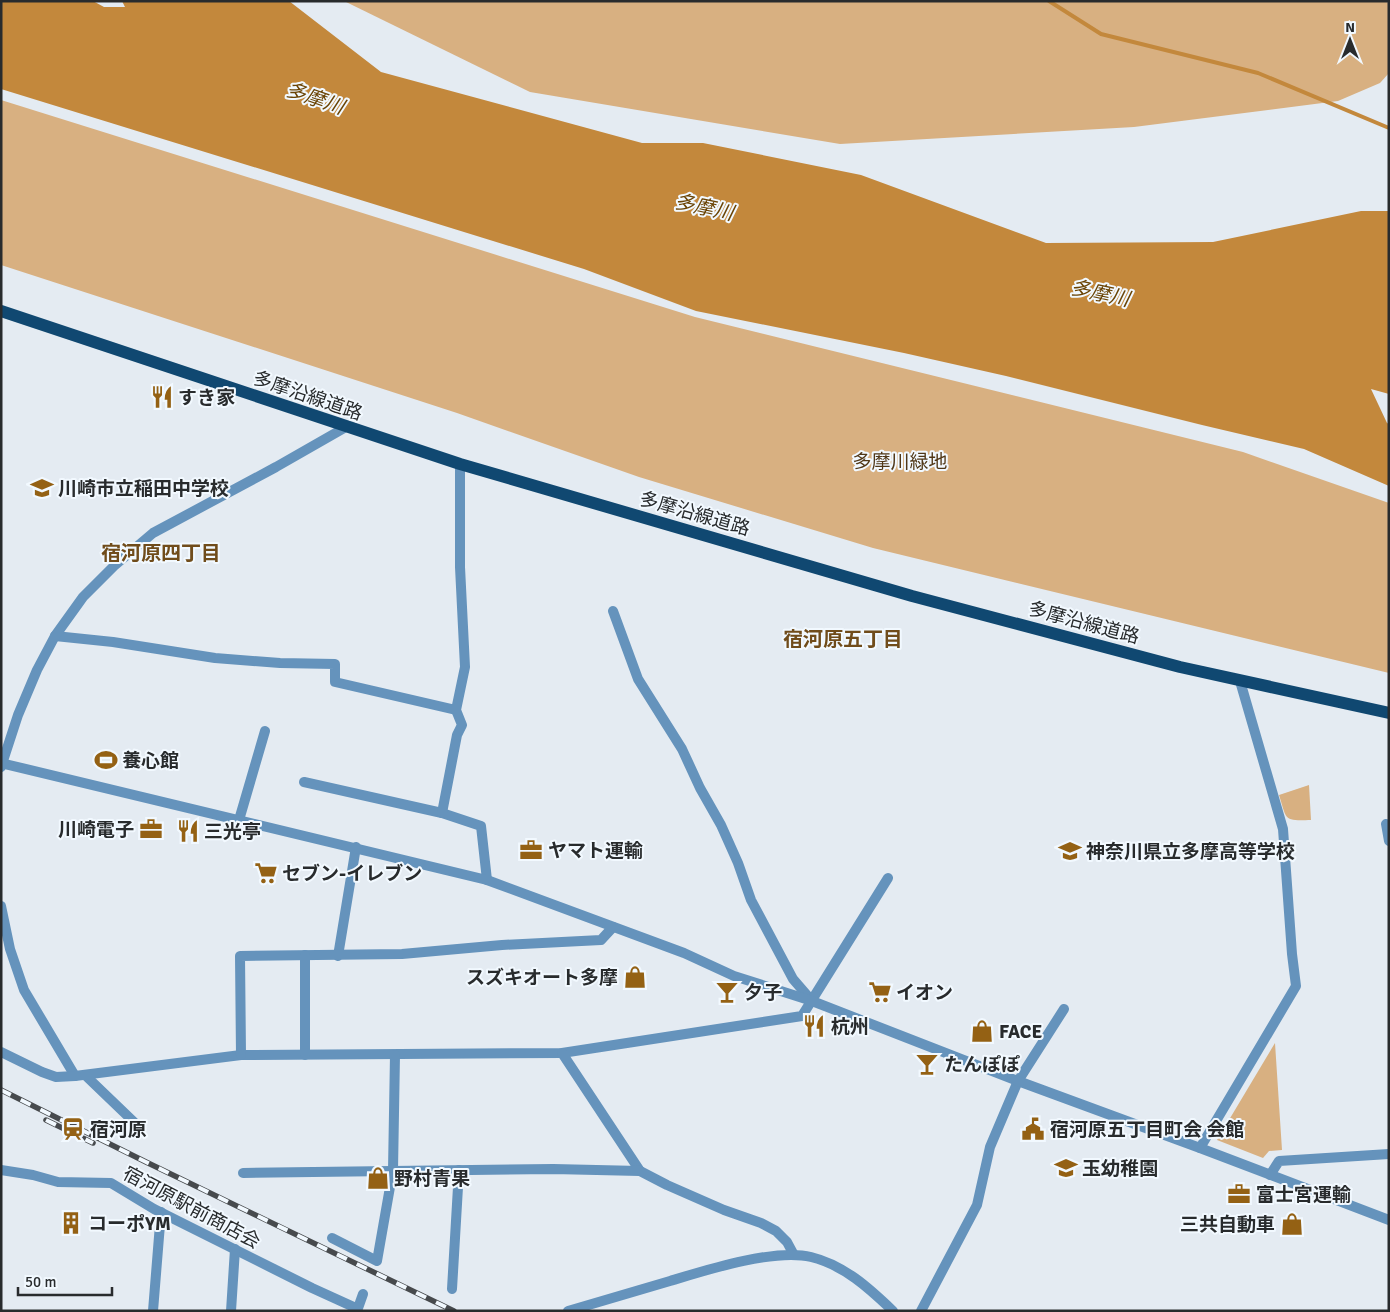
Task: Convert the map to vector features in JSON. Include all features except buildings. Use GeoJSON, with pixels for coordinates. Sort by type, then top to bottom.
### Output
{"type":"FeatureCollection","features":[{"type":"Feature","properties":{"kind":"main road","name":"多摩沿線道路"},"geometry":{"type":"LineString","coordinates":[[1,311],[460,464],[912,596],[1240,681],[1389,713]]}},
{"type":"Feature","properties":{"kind":"street"},"geometry":{"type":"LineString","coordinates":[[346,427],[154,533],[120,561],[83,597],[55,636],[37,670],[18,715],[2,765],[487,880],[684,953],[734,976],[812,1001],[1018,1081],[1389,1220]]}},
{"type":"Feature","properties":{"kind":"street"},"geometry":{"type":"LineString","coordinates":[[442,813],[457,735],[462,725],[456,710],[466,667],[460,567],[460,464]]}},
{"type":"Feature","properties":{"kind":"street"},"geometry":{"type":"LineString","coordinates":[[612,611],[638,679],[682,749],[700,788],[722,825],[738,862],[751,900],[793,979],[812,1001]]}},
{"type":"Feature","properties":{"kind":"street"},"geometry":{"type":"LineString","coordinates":[[55,636],[113,642],[215,658],[280,663],[335,664],[336,682],[456,710]]}},
{"type":"Feature","properties":{"kind":"street"},"geometry":{"type":"LineString","coordinates":[[1200,1148],[1296,986],[1292,954],[1284,829],[1240,681]]}},
{"type":"Feature","properties":{"kind":"street"},"geometry":{"type":"LineString","coordinates":[[239,820],[265,732]]}},
{"type":"Feature","properties":{"kind":"street"},"geometry":{"type":"LineString","coordinates":[[304,782],[442,813],[481,826],[487,880]]}},
{"type":"Feature","properties":{"kind":"street"},"geometry":{"type":"LineString","coordinates":[[1386,824],[1389,841]]}},
{"type":"Feature","properties":{"kind":"street"},"geometry":{"type":"LineString","coordinates":[[338,956],[356,848]]}},
{"type":"Feature","properties":{"kind":"street"},"geometry":{"type":"LineString","coordinates":[[1,1052],[56,1077],[240,1055],[562,1053],[802,1016],[888,878]]}},
{"type":"Feature","properties":{"kind":"street"},"geometry":{"type":"LineString","coordinates":[[1,906],[10,949],[24,990],[80,1075],[136,1124]]}},
{"type":"Feature","properties":{"kind":"street"},"geometry":{"type":"LineString","coordinates":[[240,1055],[240,956],[402,954],[502,945],[601,940],[612,927]]}},
{"type":"Feature","properties":{"kind":"street"},"geometry":{"type":"LineString","coordinates":[[305,955],[305,1054]]}},
{"type":"Feature","properties":{"kind":"street"},"geometry":{"type":"LineString","coordinates":[[921,1311],[977,1205],[990,1147],[1018,1081],[1064,1009]]}},
{"type":"Feature","properties":{"kind":"street"},"geometry":{"type":"LineString","coordinates":[[562,1053],[640,1171]]}},
{"type":"Feature","properties":{"kind":"street"},"geometry":{"type":"LineString","coordinates":[[332,1238],[377,1261],[392,1170],[395,1055]]}},
{"type":"Feature","properties":{"kind":"street"},"geometry":{"type":"LineString","coordinates":[[1270,1175],[1279,1161],[1389,1154]]}},
{"type":"Feature","properties":{"kind":"street"},"geometry":{"type":"LineString","coordinates":[[243,1173],[577,1169],[640,1171],[667,1185],[724,1210],[761,1223],[776,1231],[787,1242],[794,1256]]}},
{"type":"Feature","properties":{"kind":"street","name":"宿河原駅前商店会"},"geometry":{"type":"LineString","coordinates":[[1,1170],[33,1175],[58,1182],[111,1183],[161,1212],[357,1310]]}},
{"type":"Feature","properties":{"kind":"street"},"geometry":{"type":"LineString","coordinates":[[452,1289],[459,1170]]}},
{"type":"Feature","properties":{"kind":"street"},"geometry":{"type":"LineString","coordinates":[[154,1311],[161,1212]]}},
{"type":"Feature","properties":{"kind":"street"},"geometry":{"type":"LineString","coordinates":[[231,1311],[235,1250]]}},
{"type":"Feature","properties":{"kind":"street"},"geometry":{"type":"LineString","coordinates":[[568,1311],[724,1265],[776,1256],[810,1256],[847,1272],[868,1287],[893,1311]]}},
{"type":"Feature","properties":{"kind":"street"},"geometry":{"type":"LineString","coordinates":[[357,1310],[363,1294]]}},
{"type":"Feature","properties":{"kind":"green space"},"geometry":{"type":"Polygon","coordinates":[[[344,1],[1384,1],[1389,3],[1389,73],[1380,83],[1338,101],[1134,127],[840,144],[530,92],[344,1]]]}},
{"type":"Feature","properties":{"kind":"green space","name":"多摩川緑地"},"geometry":{"type":"Polygon","coordinates":[[[1,100],[695,317],[1243,452],[1389,503],[1389,673],[873,548],[639,477],[457,413],[1,265],[1,100]]]}},
{"type":"Feature","properties":{"kind":"green space"},"geometry":{"type":"Polygon","coordinates":[[[1309,785],[1311,820],[1291,819],[1283,810],[1279,795],[1309,785]]]}},
{"type":"Feature","properties":{"kind":"green space"},"geometry":{"type":"Polygon","coordinates":[[[1275,1043],[1282,1150],[1269,1151],[1263,1158],[1217,1140],[1275,1043]]]}},
{"type":"Feature","properties":{"kind":"water","name":"多摩川"},"geometry":{"type":"Polygon","coordinates":[[[1,1],[93,1],[104,7],[125,7],[122,1],[289,1],[381,72],[642,143],[703,143],[861,175],[1046,243],[1213,242],[1361,211],[1389,211],[1389,394],[1371,389],[1389,424],[1389,486],[1304,449],[1006,376],[904,353],[696,311],[584,269],[1,89],[1,1]]]}},
{"type":"Feature","properties":{"kind":"waterway"},"geometry":{"type":"LineString","coordinates":[[1049,1],[1101,34],[1258,73],[1389,128]]}},
{"type":"Feature","properties":{"kind":"railway"},"geometry":{"type":"LineString","coordinates":[[1,1090],[454,1311]]}},
{"type":"Feature","properties":{"kind":"railway"},"geometry":{"type":"LineString","coordinates":[[46,1120],[93,1143]]}},
{"type":"Feature","properties":{"kind":"place","name":"すき家"},"geometry":{"type":"Point","coordinates":[162,397]}},
{"type":"Feature","properties":{"kind":"place","name":"川崎市立稲田中学校"},"geometry":{"type":"Point","coordinates":[42,488]}},
{"type":"Feature","properties":{"kind":"place","name":"養心館"},"geometry":{"type":"Point","coordinates":[106,760]}},
{"type":"Feature","properties":{"kind":"place","name":"川崎電子"},"geometry":{"type":"Point","coordinates":[151,829]}},
{"type":"Feature","properties":{"kind":"place","name":"三光亭"},"geometry":{"type":"Point","coordinates":[188,831]}},
{"type":"Feature","properties":{"kind":"place","name":"ヤマト運輸"},"geometry":{"type":"Point","coordinates":[531,850]}},
{"type":"Feature","properties":{"kind":"place","name":"神奈川県立多摩高等学校"},"geometry":{"type":"Point","coordinates":[1070,851]}},
{"type":"Feature","properties":{"kind":"place","name":"セブン-イレブン"},"geometry":{"type":"Point","coordinates":[266,873]}},
{"type":"Feature","properties":{"kind":"place","name":"スズキオート多摩"},"geometry":{"type":"Point","coordinates":[635,977]}},
{"type":"Feature","properties":{"kind":"place","name":"夕子"},"geometry":{"type":"Point","coordinates":[727,992]}},
{"type":"Feature","properties":{"kind":"place","name":"イオン"},"geometry":{"type":"Point","coordinates":[880,992]}},
{"type":"Feature","properties":{"kind":"place","name":"杭州"},"geometry":{"type":"Point","coordinates":[814,1026]}},
{"type":"Feature","properties":{"kind":"place","name":"FACE"},"geometry":{"type":"Point","coordinates":[982,1031]}},
{"type":"Feature","properties":{"kind":"place","name":"たんぽぽ"},"geometry":{"type":"Point","coordinates":[927,1064]}},
{"type":"Feature","properties":{"kind":"place","name":"宿河原"},"geometry":{"type":"Point","coordinates":[73,1129]}},
{"type":"Feature","properties":{"kind":"place","name":"宿河原五丁目町会 会館"},"geometry":{"type":"Point","coordinates":[1033,1129]}},
{"type":"Feature","properties":{"kind":"place","name":"玉幼稚園"},"geometry":{"type":"Point","coordinates":[1066,1168]}},
{"type":"Feature","properties":{"kind":"place","name":"野村青果"},"geometry":{"type":"Point","coordinates":[378,1178]}},
{"type":"Feature","properties":{"kind":"place","name":"富士宮運輸"},"geometry":{"type":"Point","coordinates":[1239,1194]}},
{"type":"Feature","properties":{"kind":"place","name":"コーポYM"},"geometry":{"type":"Point","coordinates":[71,1223]}},
{"type":"Feature","properties":{"kind":"place","name":"三共自動車"},"geometry":{"type":"Point","coordinates":[1292,1224]}},
{"type":"Feature","properties":{"kind":"district","name":"宿河原四丁目"},"geometry":{"type":"Point","coordinates":[161,553]}},
{"type":"Feature","properties":{"kind":"district","name":"宿河原五丁目"},"geometry":{"type":"Point","coordinates":[843,639]}}]}
